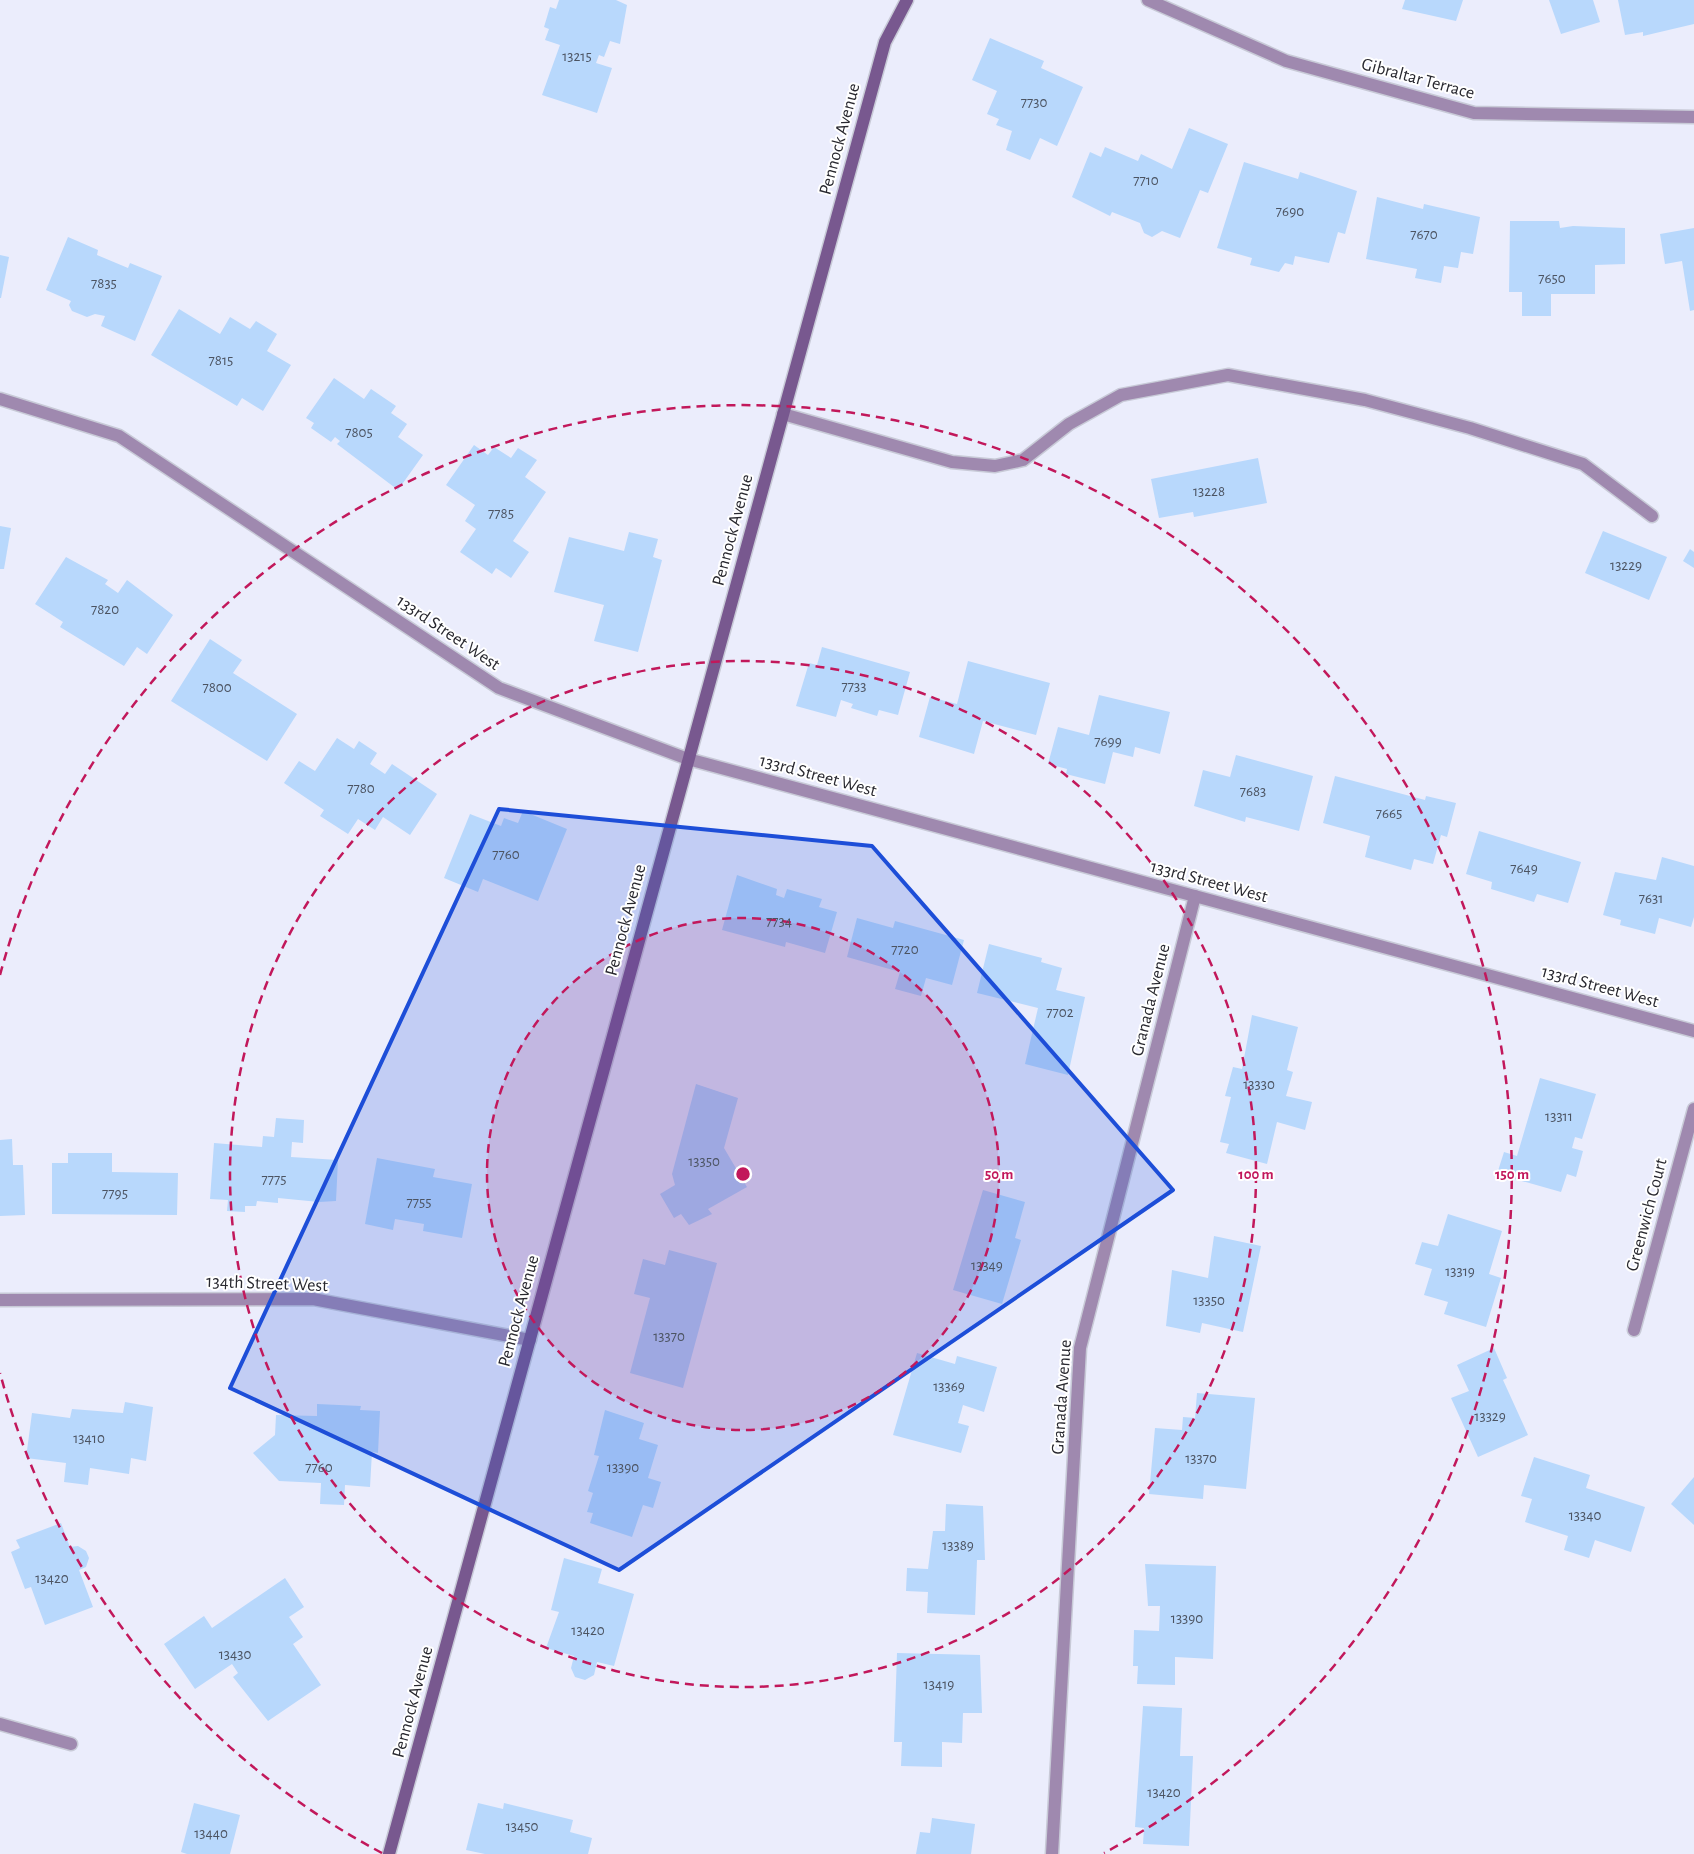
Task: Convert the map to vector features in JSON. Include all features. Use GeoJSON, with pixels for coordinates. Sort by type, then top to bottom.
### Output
{"type":"FeatureCollection","features":[{"type":"Feature","properties":{"kind":"street","name":"Pennock Avenue"},"geometry":{"type":"LineString","coordinates":[[389,1854],[885,42],[907,0]]}},
{"type":"Feature","properties":{"kind":"street","name":"Gibraltar Terrace"},"geometry":{"type":"LineString","coordinates":[[1148,0],[1286,61],[1474,113],[1694,117]]}},
{"type":"Feature","properties":{"kind":"street"},"geometry":{"type":"LineString","coordinates":[[783,414],[952,462],[996,466],[1022,460],[1069,424],[1121,395],[1228,375],[1365,400],[1470,428],[1583,464],[1652,516]]}},
{"type":"Feature","properties":{"kind":"street","name":"133rd Street West"},"geometry":{"type":"LineString","coordinates":[[0,399],[119,436],[499,688],[688,759],[1694,1031]]}},
{"type":"Feature","properties":{"kind":"street","name":"Granada Avenue"},"geometry":{"type":"LineString","coordinates":[[1052,1854],[1080,1348],[1195,896]]}},
{"type":"Feature","properties":{"kind":"street","name":"Greenwich Court"},"geometry":{"type":"LineString","coordinates":[[1634,1330],[1694,1109]]}},
{"type":"Feature","properties":{"kind":"street","name":"134th Street West"},"geometry":{"type":"LineString","coordinates":[[0,1300],[313,1299],[530,1340]]}},
{"type":"Feature","properties":{"kind":"street"},"geometry":{"type":"LineString","coordinates":[[0,1724],[71,1744]]}},
{"type":"Feature","properties":{"kind":"highlighted area"},"geometry":{"type":"Polygon","coordinates":[[[499,809],[872,846],[1173,1190],[619,1570],[230,1388],[499,809]]]}},
{"type":"Feature","properties":{"kind":"building"},"geometry":{"type":"Polygon","coordinates":[[[559,0],[616,0],[627,5],[620,44],[610,41],[604,57],[599,55],[596,63],[612,68],[597,113],[542,95],[560,45],[545,40],[549,29],[544,27],[550,7],[556,9],[559,0]]]}},
{"type":"Feature","properties":{"kind":"building"},"geometry":{"type":"Polygon","coordinates":[[[1405,0],[1463,0],[1456,21],[1402,9],[1405,0]]]}},
{"type":"Feature","properties":{"kind":"building"},"geometry":{"type":"Polygon","coordinates":[[[1549,0],[1593,0],[1600,22],[1561,34],[1549,0]]]}},
{"type":"Feature","properties":{"kind":"building"},"geometry":{"type":"Polygon","coordinates":[[[1618,0],[1694,0],[1694,24],[1643,36],[1643,32],[1625,35],[1618,0]]]}},
{"type":"Feature","properties":{"kind":"building"},"geometry":{"type":"Polygon","coordinates":[[[990,38],[1044,61],[1041,68],[1083,87],[1057,146],[1040,138],[1030,160],[1006,150],[1012,131],[996,125],[999,119],[987,114],[997,91],[972,80],[990,38]]]}},
{"type":"Feature","properties":{"kind":"building"},"geometry":{"type":"Polygon","coordinates":[[[1189,128],[1228,144],[1208,193],[1200,190],[1180,238],[1162,231],[1152,237],[1144,233],[1140,223],[1112,212],[1110,216],[1072,197],[1090,152],[1101,157],[1105,147],[1138,161],[1141,154],[1172,169],[1189,128]]]}},
{"type":"Feature","properties":{"kind":"building"},"geometry":{"type":"Polygon","coordinates":[[[1244,162],[1298,179],[1300,172],[1357,191],[1345,234],[1338,232],[1329,263],[1295,256],[1293,265],[1285,263],[1279,272],[1250,265],[1252,258],[1217,248],[1244,162]]]}},
{"type":"Feature","properties":{"kind":"building"},"geometry":{"type":"Polygon","coordinates":[[[1377,197],[1423,209],[1424,204],[1480,217],[1473,254],[1461,252],[1458,268],[1444,266],[1441,283],[1415,278],[1417,269],[1366,259],[1377,197]]]}},
{"type":"Feature","properties":{"kind":"building"},"geometry":{"type":"Polygon","coordinates":[[[1510,221],[1559,221],[1560,228],[1573,226],[1625,228],[1625,264],[1595,265],[1595,294],[1551,294],[1551,316],[1522,316],[1522,292],[1509,292],[1510,221]]]}},
{"type":"Feature","properties":{"kind":"building"},"geometry":{"type":"Polygon","coordinates":[[[1694,228],[1694,310],[1690,311],[1682,261],[1665,264],[1660,234],[1694,228]]]}},
{"type":"Feature","properties":{"kind":"building"},"geometry":{"type":"Polygon","coordinates":[[[68,237],[98,250],[97,255],[128,268],[130,263],[162,276],[135,341],[101,326],[105,316],[95,314],[87,317],[72,311],[69,305],[71,301],[46,290],[68,237]]]}},
{"type":"Feature","properties":{"kind":"building"},"geometry":{"type":"Polygon","coordinates":[[[0,255],[9,257],[1,298],[0,298],[0,255]]]}},
{"type":"Feature","properties":{"kind":"building"},"geometry":{"type":"Polygon","coordinates":[[[179,309],[220,334],[230,317],[250,329],[256,321],[277,334],[267,351],[291,365],[263,411],[242,398],[237,406],[151,355],[179,309]]]}},
{"type":"Feature","properties":{"kind":"building"},"geometry":{"type":"Polygon","coordinates":[[[334,378],[364,399],[371,389],[396,406],[391,413],[407,424],[398,437],[423,455],[398,490],[337,444],[340,441],[335,437],[331,442],[311,428],[314,423],[306,418],[334,378]]]}},
{"type":"Feature","properties":{"kind":"building"},"geometry":{"type":"Polygon","coordinates":[[[474,445],[488,455],[494,447],[511,458],[518,448],[537,460],[525,477],[546,492],[513,541],[529,552],[511,578],[496,568],[492,574],[460,552],[476,529],[465,521],[475,505],[446,485],[474,445]]]}},
{"type":"Feature","properties":{"kind":"building"},"geometry":{"type":"Polygon","coordinates":[[[1258,458],[1267,503],[1194,517],[1193,512],[1159,518],[1151,479],[1258,458]]]}},
{"type":"Feature","properties":{"kind":"building"},"geometry":{"type":"Polygon","coordinates":[[[0,526],[11,528],[4,569],[0,569],[0,526]]]}},
{"type":"Feature","properties":{"kind":"building"},"geometry":{"type":"Polygon","coordinates":[[[1603,531],[1667,557],[1649,600],[1585,573],[1603,531]]]}},
{"type":"Feature","properties":{"kind":"building"},"geometry":{"type":"Polygon","coordinates":[[[629,532],[658,539],[653,557],[662,560],[638,652],[594,641],[604,605],[554,592],[569,537],[624,551],[629,532]]]}},
{"type":"Feature","properties":{"kind":"building"},"geometry":{"type":"Polygon","coordinates":[[[1690,549],[1694,552],[1694,568],[1683,561],[1690,549]]]}},
{"type":"Feature","properties":{"kind":"building"},"geometry":{"type":"Polygon","coordinates":[[[66,557],[108,580],[105,584],[118,593],[127,580],[173,615],[147,654],[137,647],[124,666],[60,627],[63,622],[35,604],[66,557]]]}},
{"type":"Feature","properties":{"kind":"building"},"geometry":{"type":"Polygon","coordinates":[[[210,639],[242,660],[233,673],[297,714],[267,761],[171,701],[210,639]]]}},
{"type":"Feature","properties":{"kind":"building"},"geometry":{"type":"Polygon","coordinates":[[[822,647],[910,672],[898,715],[879,710],[877,716],[851,708],[853,704],[841,700],[836,717],[796,706],[809,663],[817,665],[822,647]]]}},
{"type":"Feature","properties":{"kind":"building"},"geometry":{"type":"Polygon","coordinates":[[[968,661],[1050,683],[1036,735],[983,721],[974,754],[919,737],[930,697],[957,704],[968,661]]]}},
{"type":"Feature","properties":{"kind":"building"},"geometry":{"type":"Polygon","coordinates":[[[1099,695],[1170,712],[1160,754],[1135,747],[1133,757],[1113,752],[1105,784],[1066,774],[1067,769],[1048,764],[1058,727],[1089,735],[1099,695]]]}},
{"type":"Feature","properties":{"kind":"building"},"geometry":{"type":"Polygon","coordinates":[[[337,738],[354,749],[359,741],[377,753],[370,764],[385,774],[392,764],[437,794],[410,835],[383,817],[375,830],[358,819],[348,834],[320,816],[324,810],[284,783],[299,761],[315,771],[337,738]]]}},
{"type":"Feature","properties":{"kind":"building"},"geometry":{"type":"Polygon","coordinates":[[[1236,755],[1313,776],[1299,831],[1246,817],[1245,822],[1194,806],[1203,770],[1230,777],[1236,755]]]}},
{"type":"Feature","properties":{"kind":"building"},"geometry":{"type":"Polygon","coordinates":[[[1335,776],[1425,800],[1426,796],[1456,803],[1447,837],[1441,835],[1433,864],[1414,859],[1411,870],[1365,857],[1370,836],[1323,823],[1335,776]]]}},
{"type":"Feature","properties":{"kind":"building"},"geometry":{"type":"Polygon","coordinates":[[[523,811],[567,829],[538,901],[483,879],[478,892],[444,878],[470,814],[501,826],[504,818],[518,823],[523,811]]]}},
{"type":"Feature","properties":{"kind":"building"},"geometry":{"type":"Polygon","coordinates":[[[1479,831],[1581,862],[1568,903],[1537,894],[1534,902],[1491,889],[1492,882],[1466,874],[1479,831]]]}},
{"type":"Feature","properties":{"kind":"building"},"geometry":{"type":"Polygon","coordinates":[[[1662,857],[1694,866],[1694,917],[1691,927],[1659,918],[1655,934],[1620,925],[1621,920],[1603,915],[1615,872],[1656,880],[1662,857]]]}},
{"type":"Feature","properties":{"kind":"building"},"geometry":{"type":"Polygon","coordinates":[[[737,875],[777,889],[776,895],[784,898],[787,889],[822,899],[819,907],[837,912],[825,953],[786,942],[785,947],[722,930],[737,875]]]}},
{"type":"Feature","properties":{"kind":"building"},"geometry":{"type":"Polygon","coordinates":[[[857,918],[893,928],[895,921],[964,940],[952,985],[926,978],[921,996],[895,989],[900,972],[847,957],[857,918]]]}},
{"type":"Feature","properties":{"kind":"building"},"geometry":{"type":"Polygon","coordinates":[[[989,944],[1042,958],[1041,962],[1062,968],[1056,990],[1085,997],[1068,1075],[1025,1064],[1038,1008],[977,993],[989,944]]]}},
{"type":"Feature","properties":{"kind":"building"},"geometry":{"type":"Polygon","coordinates":[[[1252,1015],[1298,1027],[1287,1070],[1293,1072],[1286,1096],[1312,1102],[1305,1130],[1277,1122],[1267,1164],[1226,1153],[1229,1144],[1220,1142],[1231,1097],[1225,1096],[1233,1067],[1242,1069],[1252,1015]]]}},
{"type":"Feature","properties":{"kind":"building"},"geometry":{"type":"Polygon","coordinates":[[[1540,1078],[1596,1094],[1582,1139],[1575,1137],[1572,1148],[1583,1151],[1576,1177],[1567,1174],[1561,1192],[1497,1174],[1504,1152],[1517,1156],[1540,1078]]]}},
{"type":"Feature","properties":{"kind":"building"},"geometry":{"type":"Polygon","coordinates":[[[696,1084],[738,1098],[724,1148],[747,1187],[708,1209],[712,1214],[689,1225],[681,1214],[674,1218],[660,1194],[675,1185],[672,1174],[696,1084]]]}},
{"type":"Feature","properties":{"kind":"building"},"geometry":{"type":"Polygon","coordinates":[[[276,1118],[304,1120],[303,1143],[292,1142],[291,1157],[338,1160],[336,1201],[319,1202],[278,1198],[278,1203],[257,1201],[256,1206],[245,1206],[245,1212],[227,1211],[228,1200],[210,1199],[214,1143],[262,1147],[263,1136],[274,1137],[276,1118]]]}},
{"type":"Feature","properties":{"kind":"building"},"geometry":{"type":"Polygon","coordinates":[[[12,1139],[13,1165],[23,1165],[25,1215],[0,1216],[0,1140],[12,1139]]]}},
{"type":"Feature","properties":{"kind":"building"},"geometry":{"type":"Polygon","coordinates":[[[68,1153],[112,1153],[112,1172],[178,1173],[177,1215],[52,1214],[52,1163],[68,1163],[68,1153]]]}},
{"type":"Feature","properties":{"kind":"building"},"geometry":{"type":"Polygon","coordinates":[[[377,1158],[435,1169],[433,1177],[472,1184],[462,1238],[423,1231],[424,1224],[395,1219],[393,1230],[365,1224],[377,1158]]]}},
{"type":"Feature","properties":{"kind":"building"},"geometry":{"type":"Polygon","coordinates":[[[983,1190],[1025,1202],[1015,1238],[1021,1240],[1002,1304],[953,1290],[983,1190]]]}},
{"type":"Feature","properties":{"kind":"building"},"geometry":{"type":"Polygon","coordinates":[[[1448,1214],[1502,1231],[1489,1274],[1501,1278],[1486,1327],[1444,1314],[1448,1302],[1424,1295],[1432,1269],[1415,1264],[1422,1242],[1438,1246],[1448,1214]]]}},
{"type":"Feature","properties":{"kind":"building"},"geometry":{"type":"Polygon","coordinates":[[[1214,1236],[1261,1246],[1243,1332],[1202,1323],[1200,1333],[1166,1326],[1172,1270],[1208,1278],[1214,1236]]]}},
{"type":"Feature","properties":{"kind":"building"},"geometry":{"type":"Polygon","coordinates":[[[669,1250],[717,1263],[683,1388],[630,1373],[650,1298],[634,1294],[643,1259],[665,1265],[669,1250]]]}},
{"type":"Feature","properties":{"kind":"building"},"geometry":{"type":"Polygon","coordinates":[[[1494,1348],[1507,1378],[1503,1380],[1528,1435],[1478,1457],[1451,1398],[1469,1391],[1457,1365],[1494,1348]]]}},
{"type":"Feature","properties":{"kind":"building"},"geometry":{"type":"Polygon","coordinates":[[[917,1353],[955,1364],[957,1356],[997,1367],[984,1412],[963,1405],[958,1423],[969,1426],[961,1453],[893,1435],[917,1353]]]}},
{"type":"Feature","properties":{"kind":"building"},"geometry":{"type":"Polygon","coordinates":[[[1197,1393],[1255,1398],[1246,1489],[1204,1485],[1203,1499],[1149,1494],[1155,1428],[1182,1430],[1183,1417],[1195,1418],[1197,1393]]]}},
{"type":"Feature","properties":{"kind":"building"},"geometry":{"type":"Polygon","coordinates":[[[125,1402],[153,1407],[146,1461],[131,1458],[129,1474],[90,1468],[88,1485],[64,1482],[66,1463],[26,1458],[32,1413],[70,1418],[72,1409],[123,1413],[125,1402]]]}},
{"type":"Feature","properties":{"kind":"building"},"geometry":{"type":"Polygon","coordinates":[[[317,1404],[361,1406],[360,1410],[380,1411],[378,1453],[372,1452],[370,1487],[345,1485],[344,1505],[320,1504],[321,1483],[279,1481],[253,1453],[275,1435],[276,1415],[317,1416],[317,1404]]]}},
{"type":"Feature","properties":{"kind":"building"},"geometry":{"type":"Polygon","coordinates":[[[605,1410],[644,1423],[639,1439],[658,1445],[648,1478],[661,1482],[653,1508],[643,1505],[632,1537],[590,1523],[593,1513],[587,1512],[593,1493],[588,1491],[599,1456],[594,1455],[605,1410]]]}},
{"type":"Feature","properties":{"kind":"building"},"geometry":{"type":"Polygon","coordinates":[[[1534,1457],[1590,1475],[1586,1488],[1645,1507],[1631,1552],[1595,1540],[1589,1558],[1564,1550],[1568,1536],[1525,1522],[1532,1499],[1521,1496],[1534,1457]]]}},
{"type":"Feature","properties":{"kind":"building"},"geometry":{"type":"Polygon","coordinates":[[[1694,1477],[1694,1525],[1671,1504],[1694,1477]]]}},
{"type":"Feature","properties":{"kind":"building"},"geometry":{"type":"Polygon","coordinates":[[[946,1504],[983,1506],[985,1560],[977,1560],[975,1615],[927,1613],[928,1592],[906,1591],[907,1568],[928,1569],[933,1531],[945,1531],[946,1504]]]}},
{"type":"Feature","properties":{"kind":"building"},"geometry":{"type":"Polygon","coordinates":[[[61,1523],[70,1547],[78,1546],[86,1551],[89,1558],[86,1567],[79,1570],[93,1607],[45,1625],[31,1587],[25,1589],[11,1552],[20,1548],[16,1540],[61,1523]]]}},
{"type":"Feature","properties":{"kind":"building"},"geometry":{"type":"Polygon","coordinates":[[[564,1558],[602,1569],[598,1583],[634,1594],[614,1666],[597,1662],[594,1675],[585,1680],[575,1677],[571,1668],[574,1656],[546,1648],[559,1612],[551,1610],[564,1558]]]}},
{"type":"Feature","properties":{"kind":"building"},"geometry":{"type":"Polygon","coordinates":[[[1145,1564],[1216,1566],[1213,1659],[1175,1657],[1175,1685],[1137,1684],[1138,1666],[1133,1666],[1134,1630],[1159,1631],[1160,1606],[1148,1606],[1145,1564]]]}},
{"type":"Feature","properties":{"kind":"building"},"geometry":{"type":"Polygon","coordinates":[[[285,1578],[304,1607],[289,1617],[303,1637],[293,1644],[321,1685],[268,1721],[233,1677],[238,1673],[232,1664],[195,1689],[164,1644],[204,1616],[212,1628],[285,1578]]]}},
{"type":"Feature","properties":{"kind":"building"},"geometry":{"type":"Polygon","coordinates":[[[897,1653],[980,1655],[982,1713],[963,1713],[962,1743],[942,1742],[942,1767],[901,1766],[902,1742],[894,1742],[897,1653]]]}},
{"type":"Feature","properties":{"kind":"building"},"geometry":{"type":"Polygon","coordinates":[[[1143,1706],[1182,1708],[1180,1756],[1193,1756],[1189,1846],[1143,1844],[1144,1828],[1135,1827],[1143,1706]]]}},
{"type":"Feature","properties":{"kind":"building"},"geometry":{"type":"Polygon","coordinates":[[[194,1803],[240,1815],[230,1854],[187,1854],[181,1852],[194,1803]]]}},
{"type":"Feature","properties":{"kind":"building"},"geometry":{"type":"Polygon","coordinates":[[[478,1803],[503,1809],[504,1803],[573,1820],[570,1832],[592,1838],[588,1854],[485,1854],[466,1850],[478,1803]]]}},
{"type":"Feature","properties":{"kind":"building"},"geometry":{"type":"Polygon","coordinates":[[[932,1818],[975,1824],[971,1854],[916,1854],[920,1832],[930,1833],[932,1818]]]}}]}
